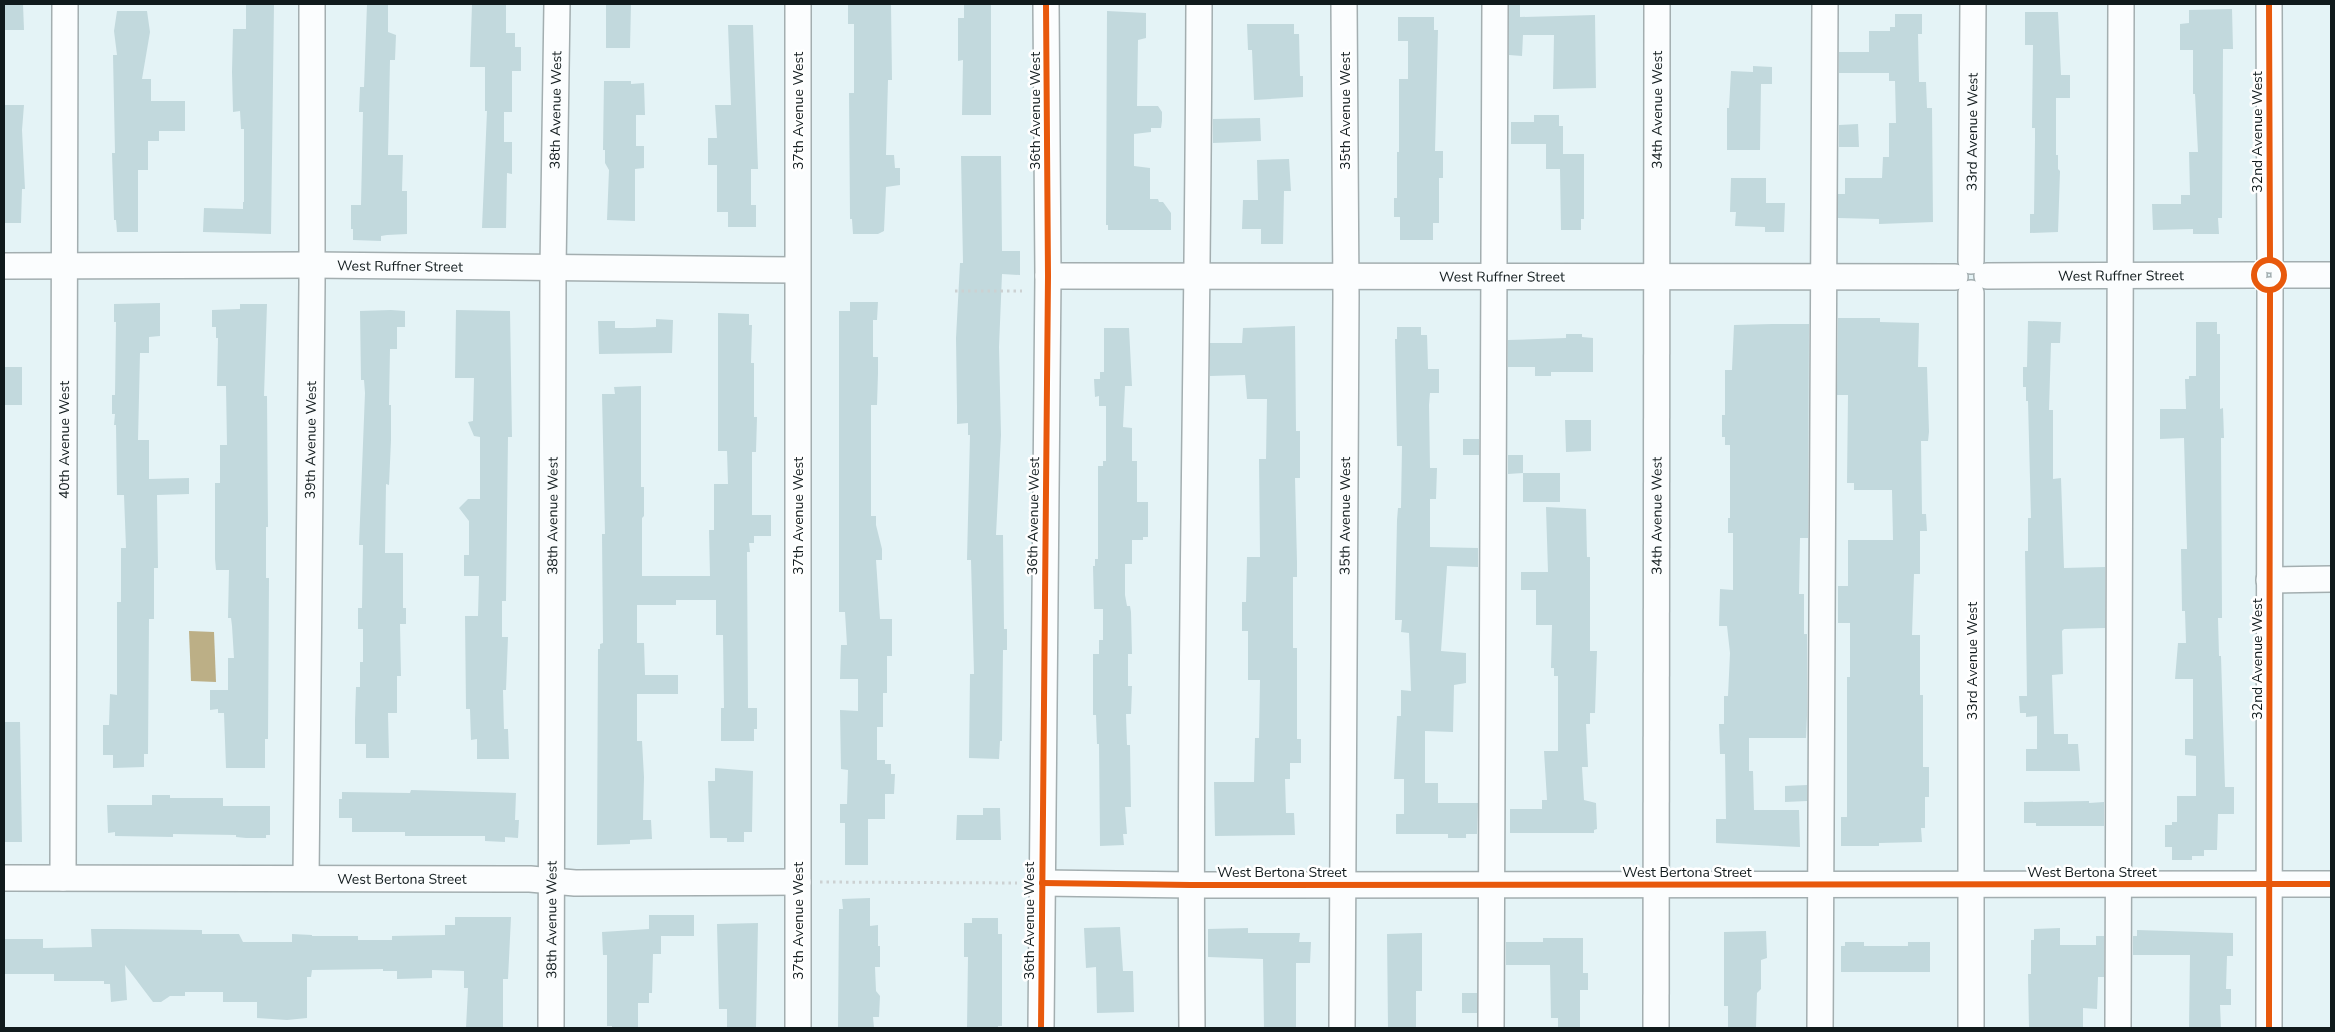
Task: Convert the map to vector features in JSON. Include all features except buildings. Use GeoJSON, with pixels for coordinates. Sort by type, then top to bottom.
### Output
{"type":"FeatureCollection","features":[{"type":"Feature","properties":{"kind":"street","name":"40th Avenue West"},"geometry":{"type":"LineString","coordinates":[[62,878],[65,4]]}},
{"type":"Feature","properties":{"kind":"street","name":"39th Avenue West"},"geometry":{"type":"LineString","coordinates":[[306,878],[312,265],[312,4]]}},
{"type":"Feature","properties":{"kind":"street","name":"38th Avenue West"},"geometry":{"type":"LineString","coordinates":[[551,1028],[553,268],[557,4]]}},
{"type":"Feature","properties":{"kind":"street","name":"37th Avenue West"},"geometry":{"type":"LineString","coordinates":[[798,4],[797,270],[808,882],[798,1028]]}},
{"type":"Feature","properties":{"kind":"street","name":"36th Avenue West"},"geometry":{"type":"LineString","coordinates":[[1041,1028],[1048,276],[1046,4]]}},
{"type":"Feature","properties":{"kind":"street"},"geometry":{"type":"LineString","coordinates":[[1192,1028],[1191,885],[1198,278],[1198,4]]}},
{"type":"Feature","properties":{"kind":"street","name":"35th Avenue West"},"geometry":{"type":"LineString","coordinates":[[1342,1028],[1346,278],[1344,4]]}},
{"type":"Feature","properties":{"kind":"street"},"geometry":{"type":"LineString","coordinates":[[1491,1028],[1495,4]]}},
{"type":"Feature","properties":{"kind":"street","name":"34th Avenue West"},"geometry":{"type":"LineString","coordinates":[[1656,1028],[1657,4]]}},
{"type":"Feature","properties":{"kind":"street"},"geometry":{"type":"LineString","coordinates":[[1820,1028],[1825,4]]}},
{"type":"Feature","properties":{"kind":"street","name":"33rd Avenue West"},"geometry":{"type":"LineString","coordinates":[[1971,1028],[1973,4]]}},
{"type":"Feature","properties":{"kind":"street"},"geometry":{"type":"LineString","coordinates":[[2118,1028],[2121,4]]}},
{"type":"Feature","properties":{"kind":"street","name":"32nd Avenue West"},"geometry":{"type":"LineString","coordinates":[[2269,4],[2269,1028]]}},
{"type":"Feature","properties":{"kind":"street","name":"West Ruffner Street"},"geometry":{"type":"LineString","coordinates":[[4,266],[312,265],[797,270]]}},
{"type":"Feature","properties":{"kind":"street","name":"West Ruffner Street"},"geometry":{"type":"LineString","coordinates":[[1048,276],[1493,278],[2331,274]]}},
{"type":"Feature","properties":{"kind":"street"},"geometry":{"type":"LineString","coordinates":[[2269,580],[2331,579]]}},
{"type":"Feature","properties":{"kind":"street","name":"West Bertona Street"},"geometry":{"type":"LineString","coordinates":[[4,878],[306,878],[551,881],[574,883],[808,882]]}},
{"type":"Feature","properties":{"kind":"street","name":"West Bertona Street"},"geometry":{"type":"LineString","coordinates":[[1042,882],[1191,885],[2331,884]]}},
{"type":"Feature","properties":{"kind":"path"},"geometry":{"type":"LineString","coordinates":[[955,291],[1022,291]]}},
{"type":"Feature","properties":{"kind":"path"},"geometry":{"type":"LineString","coordinates":[[808,882],[1017,882]]}},
{"type":"Feature","properties":{"kind":"shaded area"},"geometry":{"type":"Polygon","coordinates":[[[189,631],[214,632],[216,682],[191,681],[189,631]]]}},
{"type":"Feature","properties":{"kind":"cycle path"},"geometry":{"type":"LineString","coordinates":[[1041,1028],[1048,276],[1046,4]]}},
{"type":"Feature","properties":{"kind":"cycle path"},"geometry":{"type":"LineString","coordinates":[[2269,4],[2270,260]]}},
{"type":"Feature","properties":{"kind":"cycle path"},"geometry":{"type":"LineString","coordinates":[[2269,260],[2280,264],[2284,275],[2280,286],[2269,290],[2258,286],[2254,275],[2258,264],[2269,260]]}},
{"type":"Feature","properties":{"kind":"cycle path"},"geometry":{"type":"LineString","coordinates":[[2269,1028],[2270,290]]}},
{"type":"Feature","properties":{"kind":"cycle path"},"geometry":{"type":"LineString","coordinates":[[1042,883],[1191,885],[2331,884]]}}]}
